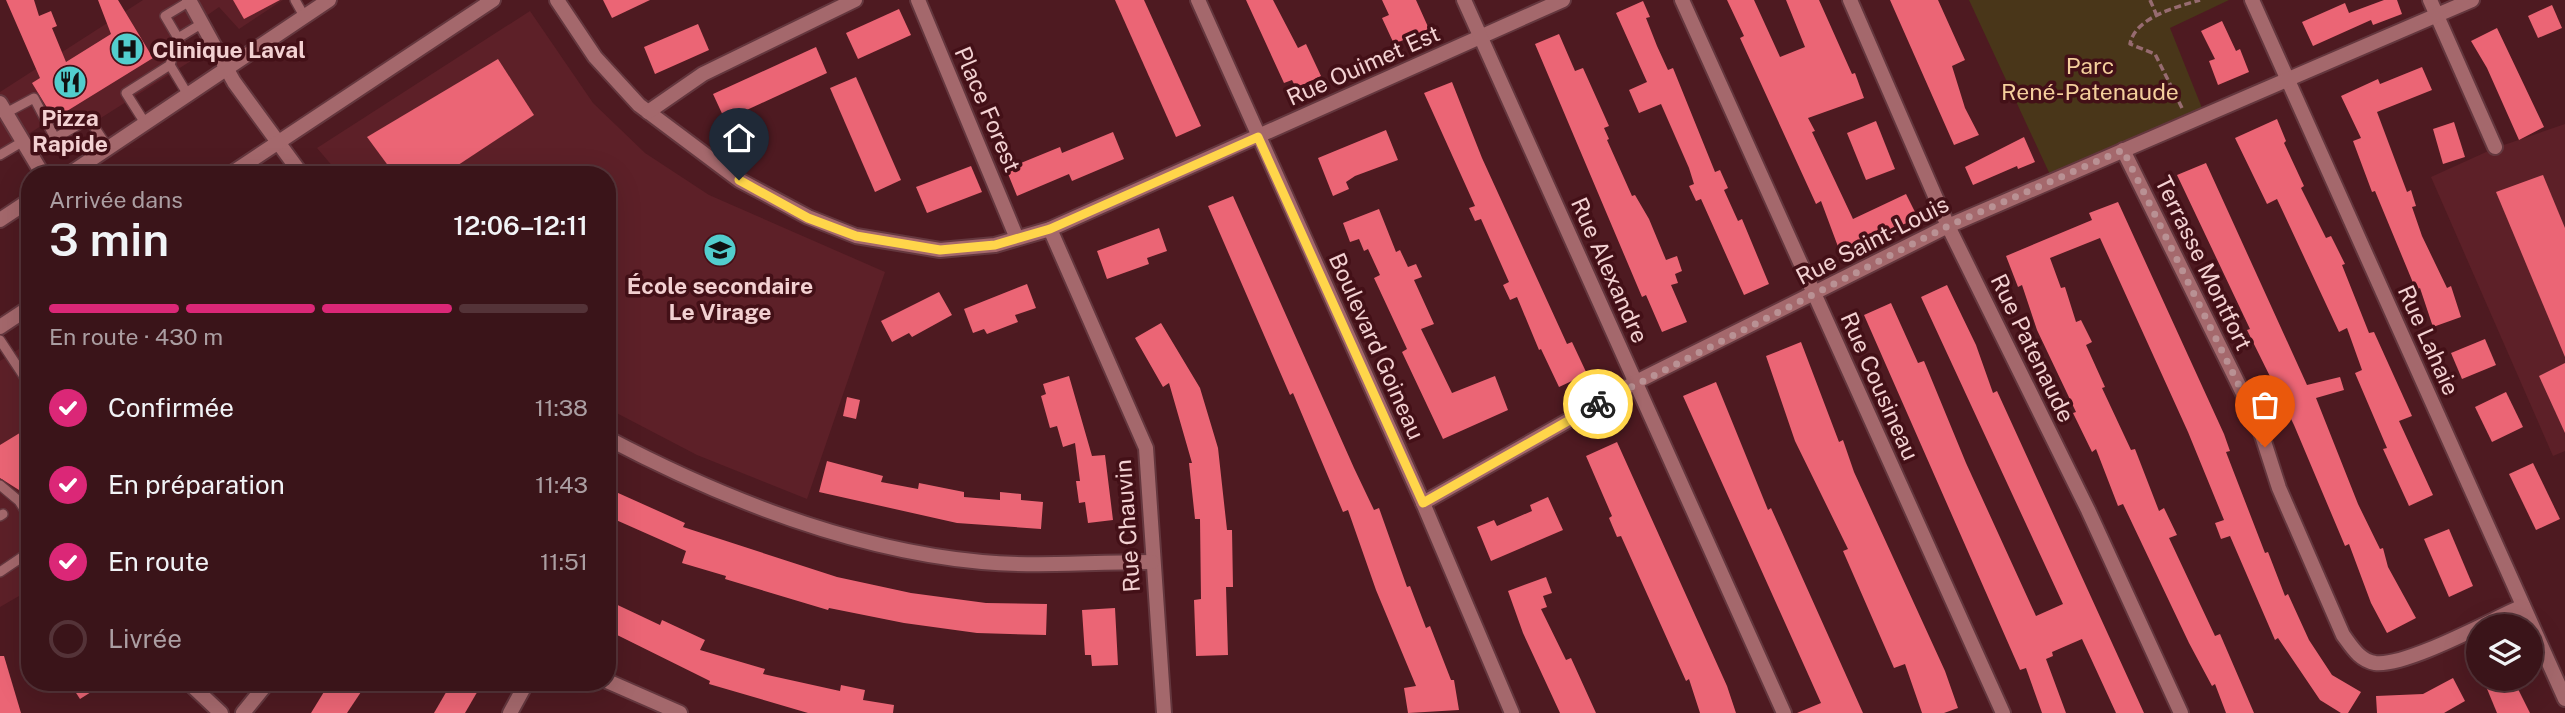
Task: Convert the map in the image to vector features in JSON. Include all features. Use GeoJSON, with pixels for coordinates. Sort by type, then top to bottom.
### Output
{"type":"FeatureCollection","features":[{"type":"Feature","properties":{"kind":"street"},"geometry":{"type":"LineString","coordinates":[[81,166],[328,0]]}},
{"type":"Feature","properties":{"kind":"street"},"geometry":{"type":"LineString","coordinates":[[245,166],[493,0]]}},
{"type":"Feature","properties":{"kind":"street","name":"Rue Ouimet Est"},"geometry":{"type":"LineString","coordinates":[[557,0],[604,69],[648,112],[739,180],[808,218],[856,236],[940,250],[995,245],[1016,236],[1050,229],[1563,0]]}},
{"type":"Feature","properties":{"kind":"street"},"geometry":{"type":"LineString","coordinates":[[648,112],[703,74],[855,0]]}},
{"type":"Feature","properties":{"kind":"street","name":"Place Forest"},"geometry":{"type":"LineString","coordinates":[[918,0],[1016,236]]}},
{"type":"Feature","properties":{"kind":"street","name":"Boulevard Goineau"},"geometry":{"type":"LineString","coordinates":[[1198,0],[1423,503],[1513,713]]}},
{"type":"Feature","properties":{"kind":"street","name":"Rue Alexandre"},"geometry":{"type":"LineString","coordinates":[[1464,0],[1784,713]]}},
{"type":"Feature","properties":{"kind":"street","name":"Rue Cousineau"},"geometry":{"type":"LineString","coordinates":[[1682,0],[2003,713]]}},
{"type":"Feature","properties":{"kind":"street","name":"Rue Patenaude"},"geometry":{"type":"LineString","coordinates":[[1850,0],[1948,226],[2088,510],[2181,713]]}},
{"type":"Feature","properties":{"kind":"street","name":"Rue Lahaie"},"geometry":{"type":"LineString","coordinates":[[2252,0],[2565,699]]}},
{"type":"Feature","properties":{"kind":"street"},"geometry":{"type":"LineString","coordinates":[[2430,0],[2495,147]]}},
{"type":"Feature","properties":{"kind":"street","name":"Rue Saint-Louis"},"geometry":{"type":"LineString","coordinates":[[1423,503],[1636,382],[1948,226],[2472,0]]}},
{"type":"Feature","properties":{"kind":"street"},"geometry":{"type":"LineString","coordinates":[[190,1],[226,68],[295,166]]}},
{"type":"Feature","properties":{"kind":"street"},"geometry":{"type":"LineString","coordinates":[[2,111],[37,166]]}},
{"type":"Feature","properties":{"kind":"street","name":"Terrasse Montfort"},"geometry":{"type":"LineString","coordinates":[[2123,150],[2259,426],[2279,488],[2343,635],[2358,656],[2375,663],[2403,660],[2523,606]]}},
{"type":"Feature","properties":{"kind":"street"},"geometry":{"type":"LineString","coordinates":[[0,220],[21,206]]}},
{"type":"Feature","properties":{"kind":"street","name":"Rue Chauvin"},"geometry":{"type":"LineString","coordinates":[[1050,229],[1146,448],[1164,713]]}},
{"type":"Feature","properties":{"kind":"street"},"geometry":{"type":"LineString","coordinates":[[0,327],[21,313]]}},
{"type":"Feature","properties":{"kind":"street"},"geometry":{"type":"LineString","coordinates":[[616,443],[680,476],[848,537],[983,562],[1152,562]]}},
{"type":"Feature","properties":{"kind":"street"},"geometry":{"type":"LineString","coordinates":[[616,685],[680,713]]}},
{"type":"Feature","properties":{"kind":"street"},"geometry":{"type":"LineString","coordinates":[[198,691],[221,713]]}},
{"type":"Feature","properties":{"kind":"street"},"geometry":{"type":"LineString","coordinates":[[243,713],[261,691]]}},
{"type":"Feature","properties":{"kind":"street"},"geometry":{"type":"LineString","coordinates":[[510,713],[522,691]]}},
{"type":"Feature","properties":{"kind":"lane"},"geometry":{"type":"LineString","coordinates":[[295,0],[304,16]]}},
{"type":"Feature","properties":{"kind":"lane"},"geometry":{"type":"LineString","coordinates":[[178,38],[165,16],[190,1]]}},
{"type":"Feature","properties":{"kind":"lane"},"geometry":{"type":"LineString","coordinates":[[145,123],[126,93],[170,65],[178,38],[201,24]]}},
{"type":"Feature","properties":{"kind":"lane"},"geometry":{"type":"LineString","coordinates":[[170,65],[187,94]]}},
{"type":"Feature","properties":{"kind":"lane"},"geometry":{"type":"LineString","coordinates":[[2,111],[34,98],[55,138]]}},
{"type":"Feature","properties":{"kind":"lane"},"geometry":{"type":"LineString","coordinates":[[0,155],[55,138],[89,119],[108,148]]}},
{"type":"Feature","properties":{"kind":"lane"},"geometry":{"type":"LineString","coordinates":[[0,340],[21,372]]}},
{"type":"Feature","properties":{"kind":"lane"},"geometry":{"type":"LineString","coordinates":[[0,485],[21,504]]}},
{"type":"Feature","properties":{"kind":"lane"},"geometry":{"type":"LineString","coordinates":[[0,572],[21,558]]}},
{"type":"Feature","properties":{"kind":"path"},"geometry":{"type":"LineString","coordinates":[[2150,0],[2157,16]]}},
{"type":"Feature","properties":{"kind":"path"},"geometry":{"type":"LineString","coordinates":[[2188,123],[2155,54],[2130,44],[2131,36],[2139,27],[2157,16],[2200,0]]}},
{"type":"Feature","properties":{"kind":"shaded area"},"geometry":{"type":"Polygon","coordinates":[[[143,0],[283,0],[239,29],[219,7],[182,33],[194,59],[55,147],[41,126],[0,152],[0,92],[143,0]]]}},
{"type":"Feature","properties":{"kind":"shaded area","name":"École secondaire Le Virage"},"geometry":{"type":"Polygon","coordinates":[[[530,11],[593,103],[645,153],[709,195],[885,272],[807,499],[697,455],[616,413],[616,166],[332,166],[317,148],[530,11]]]}},
{"type":"Feature","properties":{"kind":"shaded area"},"geometry":{"type":"Polygon","coordinates":[[[2565,124],[2565,451],[2553,456],[2431,177],[2495,148],[2565,124]]]}},
{"type":"Feature","properties":{"kind":"shaded area"},"geometry":{"type":"Polygon","coordinates":[[[21,348],[21,593],[0,607],[0,361],[21,348]]]}},
{"type":"Feature","properties":{"kind":"green space","name":"Parc René-Patenaude"},"geometry":{"type":"Polygon","coordinates":[[[1969,0],[2229,0],[2170,28],[2206,118],[2052,179],[1969,0]]]}},
{"type":"Feature","properties":{"kind":"building"},"geometry":{"type":"Polygon","coordinates":[[[6,0],[34,0],[39,16],[51,11],[57,26],[52,28],[66,62],[111,34],[98,0],[118,0],[153,58],[54,119],[32,83],[40,78],[6,0]]]}},
{"type":"Feature","properties":{"kind":"building"},"geometry":{"type":"Polygon","coordinates":[[[233,0],[280,0],[244,19],[233,0]]]}},
{"type":"Feature","properties":{"kind":"building"},"geometry":{"type":"Polygon","coordinates":[[[603,0],[650,0],[612,18],[603,0]]]}},
{"type":"Feature","properties":{"kind":"building"},"geometry":{"type":"Polygon","coordinates":[[[1115,0],[1144,0],[1201,126],[1176,137],[1115,0]]]}},
{"type":"Feature","properties":{"kind":"building"},"geometry":{"type":"Polygon","coordinates":[[[1246,0],[1273,0],[1298,48],[1306,44],[1321,76],[1296,88],[1292,80],[1284,83],[1246,0]]]}},
{"type":"Feature","properties":{"kind":"building"},"geometry":{"type":"Polygon","coordinates":[[[1382,0],[1416,0],[1429,29],[1394,44],[1382,18],[1389,15],[1382,0]]]}},
{"type":"Feature","properties":{"kind":"building"},"geometry":{"type":"Polygon","coordinates":[[[1727,0],[1754,0],[1780,57],[1805,47],[1786,0],[1819,0],[1852,74],[1855,73],[1864,98],[1808,118],[1815,131],[1812,132],[1853,219],[1906,194],[1918,218],[1840,252],[1821,201],[1816,204],[1740,38],[1744,36],[1727,0]]]}},
{"type":"Feature","properties":{"kind":"building"},"geometry":{"type":"Polygon","coordinates":[[[1890,0],[1938,0],[1965,60],[1952,66],[1965,108],[1979,135],[1954,145],[1890,0]]]}},
{"type":"Feature","properties":{"kind":"building"},"geometry":{"type":"Polygon","coordinates":[[[2384,0],[2397,0],[2402,14],[2373,25],[2371,20],[2313,46],[2302,22],[2345,3],[2349,13],[2384,0]]]}},
{"type":"Feature","properties":{"kind":"building"},"geometry":{"type":"Polygon","coordinates":[[[1643,1],[1650,17],[1646,18],[1657,46],[1668,70],[1673,68],[1715,172],[1720,170],[1728,188],[1724,190],[1738,221],[1742,219],[1769,284],[1744,295],[1701,199],[1696,201],[1689,186],[1694,184],[1689,168],[1661,104],[1639,113],[1629,90],[1647,82],[1616,13],[1643,1]]]}},
{"type":"Feature","properties":{"kind":"building"},"geometry":{"type":"Polygon","coordinates":[[[2552,5],[2562,28],[2538,38],[2528,16],[2552,5]]]}},
{"type":"Feature","properties":{"kind":"building"},"geometry":{"type":"Polygon","coordinates":[[[899,9],[911,35],[858,59],[846,33],[899,9]]]}},
{"type":"Feature","properties":{"kind":"building"},"geometry":{"type":"Polygon","coordinates":[[[2222,21],[2236,51],[2240,49],[2249,72],[2218,85],[2209,61],[2215,59],[2201,31],[2222,21]]]}},
{"type":"Feature","properties":{"kind":"building"},"geometry":{"type":"Polygon","coordinates":[[[698,24],[709,50],[655,74],[644,47],[698,24]]]}},
{"type":"Feature","properties":{"kind":"building"},"geometry":{"type":"Polygon","coordinates":[[[2497,28],[2544,127],[2519,140],[2487,68],[2471,41],[2497,28]]]}},
{"type":"Feature","properties":{"kind":"building"},"geometry":{"type":"Polygon","coordinates":[[[1559,34],[1575,71],[1583,68],[1609,126],[1604,128],[1609,139],[1607,140],[1632,196],[1635,195],[1649,219],[1666,260],[1677,256],[1682,271],[1675,274],[1678,283],[1671,285],[1687,322],[1662,332],[1646,295],[1642,297],[1535,44],[1559,34]]]}},
{"type":"Feature","properties":{"kind":"building"},"geometry":{"type":"Polygon","coordinates":[[[816,47],[827,73],[725,120],[713,94],[816,47]]]}},
{"type":"Feature","properties":{"kind":"building"},"geometry":{"type":"Polygon","coordinates":[[[498,59],[534,115],[457,166],[388,166],[367,137],[498,59]]]}},
{"type":"Feature","properties":{"kind":"building"},"geometry":{"type":"Polygon","coordinates":[[[2422,67],[2432,90],[2377,112],[2407,192],[2411,190],[2416,206],[2412,207],[2422,236],[2447,288],[2451,286],[2461,317],[2433,327],[2420,288],[2416,290],[2375,191],[2372,192],[2353,141],[2361,138],[2341,96],[2378,79],[2380,84],[2422,67]]]}},
{"type":"Feature","properties":{"kind":"building"},"geometry":{"type":"Polygon","coordinates":[[[856,77],[901,180],[875,192],[830,88],[856,77]]]}},
{"type":"Feature","properties":{"kind":"building"},"geometry":{"type":"Polygon","coordinates":[[[1452,82],[1482,158],[1567,344],[1572,342],[1587,374],[1559,387],[1541,349],[1539,350],[1517,297],[1510,300],[1503,285],[1509,282],[1481,219],[1475,221],[1469,208],[1475,206],[1424,93],[1452,82]]]}},
{"type":"Feature","properties":{"kind":"building"},"geometry":{"type":"Polygon","coordinates":[[[2277,119],[2286,141],[2284,143],[2304,186],[2301,188],[2326,238],[2331,236],[2345,264],[2342,265],[2369,333],[2374,332],[2412,416],[2399,421],[2433,495],[2409,506],[2383,449],[2387,448],[2355,373],[2362,370],[2347,328],[2339,332],[2277,199],[2267,204],[2235,138],[2277,119]]]}},
{"type":"Feature","properties":{"kind":"building"},"geometry":{"type":"Polygon","coordinates":[[[1876,121],[1895,169],[1866,180],[1847,133],[1876,121]]]}},
{"type":"Feature","properties":{"kind":"building"},"geometry":{"type":"Polygon","coordinates":[[[2454,122],[2465,157],[2443,164],[2433,129],[2454,122]]]}},
{"type":"Feature","properties":{"kind":"building"},"geometry":{"type":"Polygon","coordinates":[[[1386,130],[1398,160],[1355,176],[1346,182],[1349,189],[1333,196],[1318,158],[1386,130]]]}},
{"type":"Feature","properties":{"kind":"building"},"geometry":{"type":"Polygon","coordinates":[[[1113,132],[1124,159],[1072,181],[1069,174],[1017,196],[1006,169],[1060,147],[1062,153],[1113,132]]]}},
{"type":"Feature","properties":{"kind":"building"},"geometry":{"type":"Polygon","coordinates":[[[2024,137],[2035,162],[2018,169],[2017,166],[1973,185],[1965,167],[2024,137]]]}},
{"type":"Feature","properties":{"kind":"building"},"geometry":{"type":"Polygon","coordinates":[[[2206,163],[2307,385],[2340,377],[2344,390],[2316,398],[2358,504],[2380,549],[2383,548],[2388,567],[2416,618],[2387,633],[2371,603],[2349,544],[2345,546],[2294,425],[2247,330],[2250,329],[2177,175],[2206,163]]]}},
{"type":"Feature","properties":{"kind":"building"},"geometry":{"type":"Polygon","coordinates":[[[971,166],[982,192],[927,213],[916,187],[971,166]]]}},
{"type":"Feature","properties":{"kind":"building"},"geometry":{"type":"Polygon","coordinates":[[[2543,175],[2565,228],[2565,357],[2496,192],[2543,175]]]}},
{"type":"Feature","properties":{"kind":"building"},"geometry":{"type":"Polygon","coordinates":[[[1233,196],[1354,468],[1374,510],[1379,508],[1407,587],[1410,586],[1426,628],[1430,626],[1451,680],[1454,680],[1459,710],[1408,713],[1404,688],[1416,686],[1376,590],[1348,510],[1343,512],[1293,393],[1290,395],[1208,206],[1233,196]]]}},
{"type":"Feature","properties":{"kind":"building"},"geometry":{"type":"Polygon","coordinates":[[[2118,202],[2224,434],[2230,451],[2226,452],[2265,553],[2268,552],[2285,596],[2288,594],[2309,640],[2332,675],[2361,692],[2348,713],[2341,713],[2320,700],[2278,638],[2275,640],[2230,536],[2221,539],[2215,523],[2224,520],[2188,432],[2100,238],[2050,258],[2061,288],[2065,287],[2076,322],[2081,320],[2092,342],[2086,345],[2105,387],[2102,388],[2131,450],[2135,449],[2159,511],[2164,508],[2177,535],[2169,538],[2215,636],[2220,634],[2254,713],[2226,713],[2215,684],[2212,686],[2189,643],[2123,504],[2118,506],[2096,449],[2092,452],[2073,413],[2076,412],[2037,330],[2022,285],[2018,287],[2006,256],[2092,220],[2089,213],[2118,202]]]}},
{"type":"Feature","properties":{"kind":"building"},"geometry":{"type":"Polygon","coordinates":[[[1379,209],[1396,252],[1400,250],[1408,267],[1416,264],[1422,277],[1414,280],[1434,324],[1421,329],[1452,393],[1495,376],[1508,410],[1443,439],[1402,352],[1407,349],[1374,278],[1380,275],[1368,249],[1364,251],[1359,239],[1350,242],[1343,223],[1379,209]]]}},
{"type":"Feature","properties":{"kind":"building"},"geometry":{"type":"Polygon","coordinates":[[[1159,228],[1167,251],[1147,258],[1149,264],[1107,279],[1097,251],[1159,228]]]}},
{"type":"Feature","properties":{"kind":"building"},"geometry":{"type":"Polygon","coordinates":[[[1027,284],[1036,308],[1015,315],[1018,322],[987,334],[984,329],[973,333],[964,309],[1027,284]]]}},
{"type":"Feature","properties":{"kind":"building"},"geometry":{"type":"Polygon","coordinates":[[[1947,285],[1976,345],[1993,393],[1997,391],[2144,713],[2116,713],[2082,639],[2052,652],[2053,656],[2046,659],[2066,713],[2042,713],[2026,668],[2020,670],[1864,315],[1891,303],[1918,363],[1924,361],[1966,463],[2036,616],[2063,604],[1921,297],[1947,285]]]}},
{"type":"Feature","properties":{"kind":"building"},"geometry":{"type":"Polygon","coordinates":[[[939,292],[952,315],[912,337],[909,333],[892,342],[881,321],[939,292]]]}},
{"type":"Feature","properties":{"kind":"building"},"geometry":{"type":"Polygon","coordinates":[[[1161,323],[1200,388],[1218,448],[1227,530],[1232,530],[1233,587],[1226,587],[1228,655],[1196,656],[1194,600],[1201,599],[1200,519],[1195,519],[1189,463],[1192,463],[1169,383],[1163,387],[1135,338],[1161,323]]]}},
{"type":"Feature","properties":{"kind":"building"},"geometry":{"type":"Polygon","coordinates":[[[2485,339],[2496,365],[2462,379],[2451,353],[2485,339]]]}},
{"type":"Feature","properties":{"kind":"building"},"geometry":{"type":"Polygon","coordinates":[[[1801,342],[1839,442],[1843,440],[1854,472],[1945,671],[1958,708],[1944,713],[1922,713],[1905,664],[1894,668],[1843,551],[1848,549],[1795,441],[1766,356],[1801,342]]]}},
{"type":"Feature","properties":{"kind":"building"},"geometry":{"type":"Polygon","coordinates":[[[2565,363],[2565,433],[2539,376],[2565,363]]]}},
{"type":"Feature","properties":{"kind":"building"},"geometry":{"type":"Polygon","coordinates":[[[1069,376],[1092,456],[1105,455],[1113,520],[1088,523],[1085,502],[1079,503],[1076,481],[1080,481],[1075,443],[1063,447],[1057,426],[1050,428],[1041,396],[1046,394],[1043,384],[1069,376]]]}},
{"type":"Feature","properties":{"kind":"building"},"geometry":{"type":"Polygon","coordinates":[[[1716,382],[1768,510],[1771,508],[1863,713],[1797,713],[1821,703],[1683,396],[1716,382]]]}},
{"type":"Feature","properties":{"kind":"building"},"geometry":{"type":"Polygon","coordinates":[[[2506,392],[2523,427],[2492,442],[2475,407],[2506,392]]]}},
{"type":"Feature","properties":{"kind":"building"},"geometry":{"type":"Polygon","coordinates":[[[847,397],[860,400],[856,419],[843,416],[847,397]]]}},
{"type":"Feature","properties":{"kind":"building"},"geometry":{"type":"Polygon","coordinates":[[[21,432],[19,490],[0,478],[0,445],[21,432]]]}},
{"type":"Feature","properties":{"kind":"building"},"geometry":{"type":"Polygon","coordinates":[[[1617,442],[1727,686],[1736,713],[1700,713],[1689,679],[1686,681],[1621,536],[1617,537],[1609,518],[1612,516],[1586,456],[1617,442]]]}},
{"type":"Feature","properties":{"kind":"building"},"geometry":{"type":"Polygon","coordinates":[[[827,461],[883,476],[881,482],[918,489],[919,483],[964,492],[964,497],[1000,500],[1000,492],[1021,494],[1021,500],[1043,502],[1041,529],[957,523],[819,492],[827,461]]]}},
{"type":"Feature","properties":{"kind":"building"},"geometry":{"type":"Polygon","coordinates":[[[2533,463],[2560,519],[2536,530],[2509,474],[2533,463]]]}},
{"type":"Feature","properties":{"kind":"building"},"geometry":{"type":"Polygon","coordinates":[[[616,492],[685,523],[683,527],[837,577],[911,593],[986,603],[1047,604],[1046,635],[977,633],[904,623],[829,608],[828,610],[682,563],[686,551],[616,520],[616,492]]]}},
{"type":"Feature","properties":{"kind":"building"},"geometry":{"type":"Polygon","coordinates":[[[1548,497],[1563,530],[1491,561],[1477,527],[1494,520],[1497,526],[1532,511],[1530,505],[1548,497]]]}},
{"type":"Feature","properties":{"kind":"building"},"geometry":{"type":"Polygon","coordinates":[[[2449,529],[2473,586],[2449,597],[2424,539],[2449,529]]]}},
{"type":"Feature","properties":{"kind":"building"},"geometry":{"type":"Polygon","coordinates":[[[1546,577],[1552,593],[1543,596],[1547,607],[1541,609],[1566,660],[1571,658],[1596,713],[1560,713],[1523,633],[1508,591],[1546,577]]]}},
{"type":"Feature","properties":{"kind":"building"},"geometry":{"type":"Polygon","coordinates":[[[616,604],[660,625],[662,620],[705,640],[700,650],[765,669],[763,674],[840,691],[841,685],[865,690],[863,700],[894,705],[893,713],[808,713],[709,684],[710,681],[616,634],[616,604]]]}},
{"type":"Feature","properties":{"kind":"building"},"geometry":{"type":"Polygon","coordinates":[[[1115,608],[1118,665],[1092,666],[1091,655],[1085,655],[1082,610],[1115,608]]]}},
{"type":"Feature","properties":{"kind":"building"},"geometry":{"type":"Polygon","coordinates":[[[0,656],[4,656],[21,713],[0,713],[0,656]]]}},
{"type":"Feature","properties":{"kind":"building"},"geometry":{"type":"Polygon","coordinates":[[[2453,678],[2465,701],[2444,713],[2377,713],[2376,696],[2423,694],[2453,678]]]}},
{"type":"Feature","properties":{"kind":"building"},"geometry":{"type":"Polygon","coordinates":[[[75,691],[93,691],[80,699],[75,691]]]}},
{"type":"Feature","properties":{"kind":"building"},"geometry":{"type":"Polygon","coordinates":[[[324,691],[362,691],[347,713],[311,713],[324,691]]]}},
{"type":"Feature","properties":{"kind":"building"},"geometry":{"type":"Polygon","coordinates":[[[447,691],[478,691],[465,713],[434,713],[447,691]]]}},
{"type":"Feature","properties":{"kind":"building"},"geometry":{"type":"Polygon","coordinates":[[[2488,691],[2519,691],[2530,713],[2497,713],[2488,691]]]}},
{"type":"Feature","properties":{"kind":"way so far"},"geometry":{"type":"LineString","coordinates":[[1598,404],[1636,382],[1948,226],[2123,150],[2259,426],[2265,447]]}},
{"type":"Feature","properties":{"kind":"place","name":"Clinique Laval"},"geometry":{"type":"Point","coordinates":[127,49]}},
{"type":"Feature","properties":{"kind":"place","name":"Pizza Rapide"},"geometry":{"type":"Point","coordinates":[70,82]}},
{"type":"Feature","properties":{"kind":"place","name":"École secondaire Le Virage"},"geometry":{"type":"Point","coordinates":[720,250]}},
{"type":"Feature","properties":{"kind":"route"},"geometry":{"type":"LineString","coordinates":[[739,180],[808,218],[856,236],[940,250],[995,245],[1016,236],[1050,229],[1258,137],[1423,503],[1598,404]]}}]}
